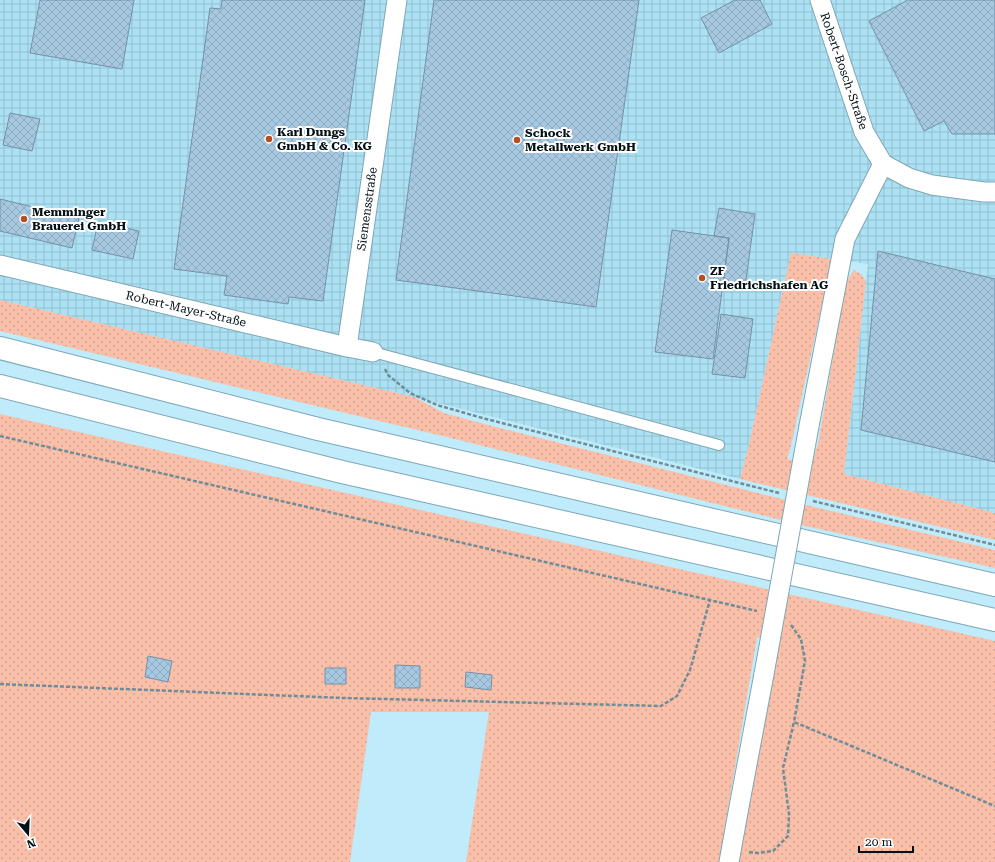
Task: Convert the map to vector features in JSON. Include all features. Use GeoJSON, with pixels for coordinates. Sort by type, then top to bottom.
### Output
{"type":"FeatureCollection","features":[{"type":"Feature","properties":{"kind":"highway"},"geometry":{"type":"LineString","coordinates":[[0,348],[318,429],[995,585]]}},
{"type":"Feature","properties":{"kind":"highway"},"geometry":{"type":"LineString","coordinates":[[3,389],[342,472],[995,620]]}},
{"type":"Feature","properties":{"kind":"street","name":"Siemensstraße"},"geometry":{"type":"LineString","coordinates":[[347,347],[397,0]]}},
{"type":"Feature","properties":{"kind":"street","name":"Robert-Bosch-Straße"},"geometry":{"type":"LineString","coordinates":[[820,0],[864,132],[882,164]]}},
{"type":"Feature","properties":{"kind":"street"},"geometry":{"type":"LineString","coordinates":[[730,855],[845,239],[882,164],[909,178],[932,185],[984,192],[995,192]]}},
{"type":"Feature","properties":{"kind":"street","name":"Robert-Mayer-Straße"},"geometry":{"type":"LineString","coordinates":[[0,265],[373,352]]}},
{"type":"Feature","properties":{"kind":"lane"},"geometry":{"type":"LineString","coordinates":[[373,352],[719,445]]}},
{"type":"Feature","properties":{"kind":"path"},"geometry":{"type":"LineString","coordinates":[[373,352],[388,375],[410,393],[437,404],[494,421],[780,493]]}},
{"type":"Feature","properties":{"kind":"path"},"geometry":{"type":"LineString","coordinates":[[0,436],[753,609],[759,612]]}},
{"type":"Feature","properties":{"kind":"path"},"geometry":{"type":"LineString","coordinates":[[811,501],[995,545]]}},
{"type":"Feature","properties":{"kind":"path"},"geometry":{"type":"LineString","coordinates":[[0,684],[344,698],[661,706],[677,696],[690,670],[710,600]]}},
{"type":"Feature","properties":{"kind":"path"},"geometry":{"type":"LineString","coordinates":[[730,855],[773,851],[788,836],[789,814],[783,768],[794,722],[805,661],[801,639],[792,626],[786,623]]}},
{"type":"Feature","properties":{"kind":"path"},"geometry":{"type":"LineString","coordinates":[[794,722],[995,806]]}},
{"type":"Feature","properties":{"kind":"shaded area"},"geometry":{"type":"Polygon","coordinates":[[[0,0],[995,0],[995,513],[844,474],[868,264],[791,253],[740,479],[414,397],[0,300],[0,0]]]}},
{"type":"Feature","properties":{"kind":"shaded area"},"geometry":{"type":"Polygon","coordinates":[[[791,253],[832,259],[787,459],[811,465],[818,444],[846,282],[854,270],[861,274],[866,281],[844,474],[995,513],[995,540],[740,479],[791,253]]]}},
{"type":"Feature","properties":{"kind":"shaded area"},"geometry":{"type":"Polygon","coordinates":[[[0,300],[414,397],[444,413],[488,425],[802,504],[995,550],[995,568],[801,525],[451,438],[0,331],[0,300]]]}},
{"type":"Feature","properties":{"kind":"shaded area"},"geometry":{"type":"Polygon","coordinates":[[[0,414],[995,641],[995,862],[739,862],[745,814],[777,641],[757,637],[720,862],[466,862],[489,712],[371,712],[350,862],[0,862],[0,414]]]}},
{"type":"Feature","properties":{"kind":"building"},"geometry":{"type":"Polygon","coordinates":[[[40,0],[134,0],[122,69],[30,53],[40,0]]]}},
{"type":"Feature","properties":{"kind":"building","name":"Karl Dungs GmbH & Co. KG"},"geometry":{"type":"Polygon","coordinates":[[[222,0],[365,0],[323,301],[289,297],[288,304],[224,295],[227,276],[174,269],[210,8],[221,9],[222,0]]]}},
{"type":"Feature","properties":{"kind":"building","name":"Schock Metallwerk GmbH"},"geometry":{"type":"Polygon","coordinates":[[[434,0],[639,0],[596,307],[396,280],[434,0]]]}},
{"type":"Feature","properties":{"kind":"building"},"geometry":{"type":"Polygon","coordinates":[[[735,0],[760,0],[772,24],[719,53],[701,18],[735,0]]]}},
{"type":"Feature","properties":{"kind":"building"},"geometry":{"type":"Polygon","coordinates":[[[906,0],[995,0],[995,134],[952,134],[944,121],[924,131],[869,21],[906,0]]]}},
{"type":"Feature","properties":{"kind":"building"},"geometry":{"type":"Polygon","coordinates":[[[10,113],[40,119],[32,151],[3,145],[10,113]]]}},
{"type":"Feature","properties":{"kind":"building"},"geometry":{"type":"Polygon","coordinates":[[[0,199],[79,218],[72,248],[0,231],[0,199]]]}},
{"type":"Feature","properties":{"kind":"building"},"geometry":{"type":"Polygon","coordinates":[[[719,208],[755,214],[745,287],[723,284],[729,238],[714,236],[719,208]]]}},
{"type":"Feature","properties":{"kind":"building"},"geometry":{"type":"Polygon","coordinates":[[[98,222],[139,231],[133,259],[92,250],[98,222]]]}},
{"type":"Feature","properties":{"kind":"building"},"geometry":{"type":"Polygon","coordinates":[[[672,230],[729,238],[713,359],[655,352],[672,230]]]}},
{"type":"Feature","properties":{"kind":"building"},"geometry":{"type":"Polygon","coordinates":[[[878,251],[995,279],[995,462],[861,430],[878,251]]]}},
{"type":"Feature","properties":{"kind":"building"},"geometry":{"type":"Polygon","coordinates":[[[721,314],[753,319],[745,378],[712,374],[721,314]]]}},
{"type":"Feature","properties":{"kind":"building"},"geometry":{"type":"Polygon","coordinates":[[[148,656],[172,661],[168,682],[145,677],[148,656]]]}},
{"type":"Feature","properties":{"kind":"building"},"geometry":{"type":"Polygon","coordinates":[[[395,665],[420,666],[420,688],[395,688],[395,665]]]}},
{"type":"Feature","properties":{"kind":"building"},"geometry":{"type":"Polygon","coordinates":[[[325,668],[346,668],[346,684],[325,684],[325,668]]]}},
{"type":"Feature","properties":{"kind":"building"},"geometry":{"type":"Polygon","coordinates":[[[466,672],[492,675],[491,690],[465,687],[466,672]]]}},
{"type":"Feature","properties":{"kind":"place","name":"Karl Dungs GmbH & Co. KG"},"geometry":{"type":"Point","coordinates":[269,139]}},
{"type":"Feature","properties":{"kind":"place","name":"Schock Metallwerk GmbH"},"geometry":{"type":"Point","coordinates":[517,140]}},
{"type":"Feature","properties":{"kind":"place","name":"Memminger Brauerei GmbH"},"geometry":{"type":"Point","coordinates":[24,219]}},
{"type":"Feature","properties":{"kind":"place","name":"ZF Friedrichshafen AG"},"geometry":{"type":"Point","coordinates":[702,278]}}]}
